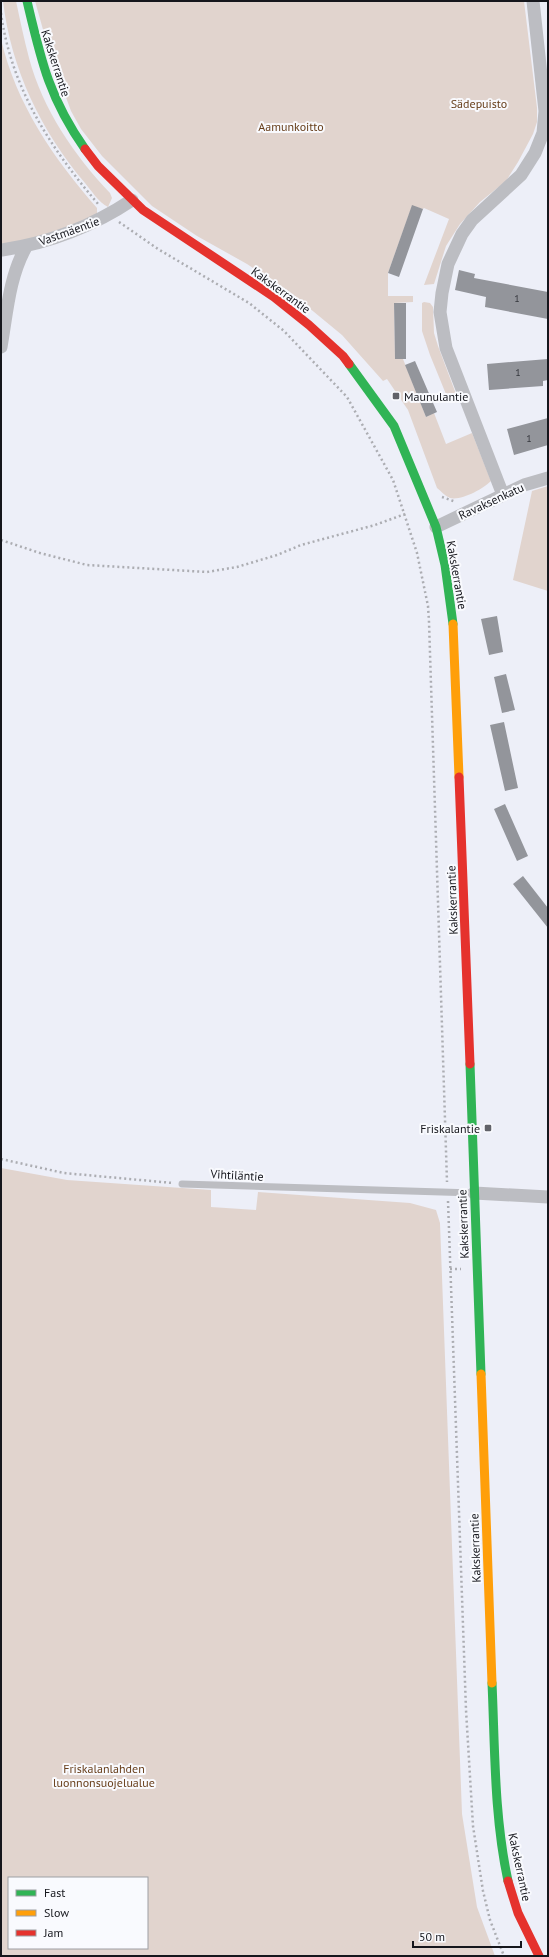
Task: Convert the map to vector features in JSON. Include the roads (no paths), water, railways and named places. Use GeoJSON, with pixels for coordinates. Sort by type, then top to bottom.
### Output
{"type":"FeatureCollection","features":[{"type":"Feature","properties":{"kind":"main road","name":"Kakskerrantie"},"geometry":{"type":"LineString","coordinates":[[26,1],[43,69],[59,110],[80,143],[98,166],[132,200],[164,225],[274,297],[309,325],[343,356],[394,426],[436,527],[445,565],[454,632],[493,1708],[500,1836],[506,1872],[516,1906],[540,1956]]}},
{"type":"Feature","properties":{"kind":"street"},"geometry":{"type":"LineString","coordinates":[[503,495],[446,348],[441,318],[442,293],[448,264],[462,234],[472,220],[521,175],[544,142],[545,111],[533,1]]}},
{"type":"Feature","properties":{"kind":"street","name":"Vastmäentie"},"geometry":{"type":"LineString","coordinates":[[2,250],[26,246],[99,220],[132,200]]}},
{"type":"Feature","properties":{"kind":"street"},"geometry":{"type":"LineString","coordinates":[[1,347],[10,291],[19,259],[26,246]]}},
{"type":"Feature","properties":{"kind":"street","name":"Ravaksenkatu"},"geometry":{"type":"LineString","coordinates":[[436,527],[524,485],[548,478]]}},
{"type":"Feature","properties":{"kind":"street"},"geometry":{"type":"LineString","coordinates":[[474,1193],[548,1197]]}},
{"type":"Feature","properties":{"kind":"lane","name":"Vihtiläntie"},"geometry":{"type":"LineString","coordinates":[[182,1184],[448,1194],[474,1193]]}},
{"type":"Feature","properties":{"kind":"place","name":"Maunulantie"},"geometry":{"type":"Point","coordinates":[396,396]}},
{"type":"Feature","properties":{"kind":"place","name":"Friskalantie"},"geometry":{"type":"Point","coordinates":[488,1128]}},
{"type":"Feature","properties":{"kind":"park label","name":"Sädepuisto"},"geometry":{"type":"Point","coordinates":[479,103]}},
{"type":"Feature","properties":{"kind":"park label","name":"Aamunkoitto"},"geometry":{"type":"Point","coordinates":[291,126]}},
{"type":"Feature","properties":{"kind":"park label","name":"Friskalanlahden luonnonsuojelualue"},"geometry":{"type":"Point","coordinates":[104,1775]}}]}
